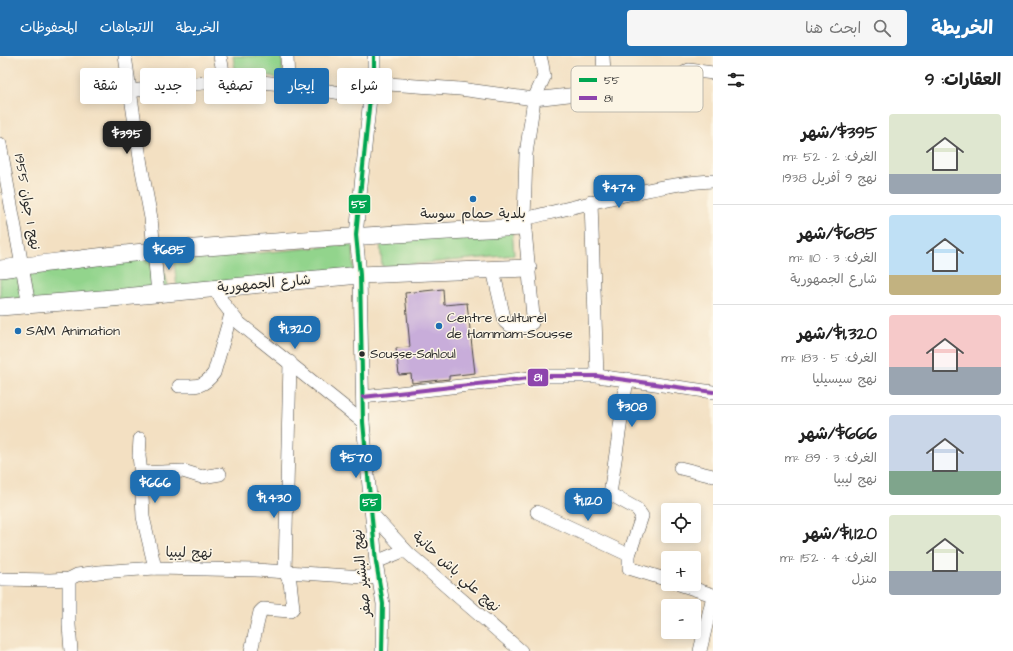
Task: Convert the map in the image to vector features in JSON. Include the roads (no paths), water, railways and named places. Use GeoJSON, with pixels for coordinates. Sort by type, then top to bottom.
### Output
{"type":"FeatureCollection","features":[{"type":"Feature","properties":{"kind":"street"},"geometry":{"type":"LineString","coordinates":[[125,56],[127,68]]}},
{"type":"Feature","properties":{"kind":"street"},"geometry":{"type":"LineString","coordinates":[[220,56],[222,68]]}},
{"type":"Feature","properties":{"kind":"street"},"geometry":{"type":"LineString","coordinates":[[287,56],[287,68]]}},
{"type":"Feature","properties":{"kind":"street","name":"نهج البشير صفر"},"geometry":{"type":"LineString","coordinates":[[374,56],[374,68]]}},
{"type":"Feature","properties":{"kind":"street"},"geometry":{"type":"LineString","coordinates":[[493,270],[505,322],[509,326],[521,326],[532,323],[524,223],[526,154],[534,99],[544,77],[540,56]]}},
{"type":"Feature","properties":{"kind":"street"},"geometry":{"type":"LineString","coordinates":[[603,56],[604,66]]}},
{"type":"Feature","properties":{"kind":"street"},"geometry":{"type":"LineString","coordinates":[[703,72],[713,74]]}},
{"type":"Feature","properties":{"kind":"street"},"geometry":{"type":"LineString","coordinates":[[132,91],[204,84]]}},
{"type":"Feature","properties":{"kind":"street"},"geometry":{"type":"LineString","coordinates":[[392,84],[460,89],[534,99],[571,95]]}},
{"type":"Feature","properties":{"kind":"street"},"geometry":{"type":"LineString","coordinates":[[132,104],[151,218],[158,294]]}},
{"type":"Feature","properties":{"kind":"street","name":"نهج البشير صفر"},"geometry":{"type":"LineString","coordinates":[[369,104],[356,235],[360,275],[363,397],[362,422],[376,562],[383,604],[382,651]]}},
{"type":"Feature","properties":{"kind":"street","name":"نهج 1 جوان 1955"},"geometry":{"type":"LineString","coordinates":[[0,144],[29,305]]}},
{"type":"Feature","properties":{"kind":"street"},"geometry":{"type":"LineString","coordinates":[[0,269],[155,251],[524,223],[591,202],[657,188],[700,182],[713,182]]}},
{"type":"Feature","properties":{"kind":"street"},"geometry":{"type":"LineString","coordinates":[[591,202],[597,376]]}},
{"type":"Feature","properties":{"kind":"street","name":"شارع الجمهورية"},"geometry":{"type":"LineString","coordinates":[[0,307],[360,275],[528,268]]}},
{"type":"Feature","properties":{"kind":"street"},"geometry":{"type":"LineString","coordinates":[[215,288],[231,314],[248,330],[290,362],[362,422]]}},
{"type":"Feature","properties":{"kind":"street"},"geometry":{"type":"LineString","coordinates":[[179,386],[201,386],[208,381],[214,373],[231,314]]}},
{"type":"Feature","properties":{"kind":"street"},"geometry":{"type":"LineString","coordinates":[[251,651],[260,612],[263,609],[290,611],[293,608],[290,582],[285,572],[290,362]]}},
{"type":"Feature","properties":{"kind":"street"},"geometry":{"type":"LineString","coordinates":[[363,397],[525,377],[548,376],[597,376],[713,392]]}},
{"type":"Feature","properties":{"kind":"street"},"geometry":{"type":"LineString","coordinates":[[627,379],[610,494],[637,509],[642,516],[629,555],[629,568],[661,578]]}},
{"type":"Feature","properties":{"kind":"street"},"geometry":{"type":"LineString","coordinates":[[140,439],[139,456],[143,517],[155,568]]}},
{"type":"Feature","properties":{"kind":"street"},"geometry":{"type":"LineString","coordinates":[[680,468],[713,476]]}},
{"type":"Feature","properties":{"kind":"street"},"geometry":{"type":"LineString","coordinates":[[141,473],[183,471],[202,477],[220,474]]}},
{"type":"Feature","properties":{"kind":"street"},"geometry":{"type":"LineString","coordinates":[[537,512],[629,555]]}},
{"type":"Feature","properties":{"kind":"street","name":"نهج علي باش حانبة"},"geometry":{"type":"LineString","coordinates":[[372,514],[404,549],[521,651]]}},
{"type":"Feature","properties":{"kind":"street"},"geometry":{"type":"LineString","coordinates":[[376,562],[404,549]]}},
{"type":"Feature","properties":{"kind":"street","name":"نهج ليبيا"},"geometry":{"type":"LineString","coordinates":[[0,579],[50,580],[99,572],[155,568],[256,570],[379,578]]}},
{"type":"Feature","properties":{"kind":"street"},"geometry":{"type":"LineString","coordinates":[[69,578],[69,625],[71,651]]}},
{"type":"Feature","properties":{"kind":"street"},"geometry":{"type":"LineString","coordinates":[[699,591],[713,596],[700,651]]}},
{"type":"Feature","properties":{"kind":"place","name":"بلدية حمام سوسة"},"geometry":{"type":"Point","coordinates":[473,199]}},
{"type":"Feature","properties":{"kind":"place","name":"Centre culturel de Hammam-Sousse"},"geometry":{"type":"Point","coordinates":[439,326]}},
{"type":"Feature","properties":{"kind":"place","name":"SAM Animation"},"geometry":{"type":"Point","coordinates":[18,331]}},
{"type":"Feature","properties":{"kind":"place","name":"Sousse-Sahloul"},"geometry":{"type":"Point","coordinates":[362,354]}}]}
